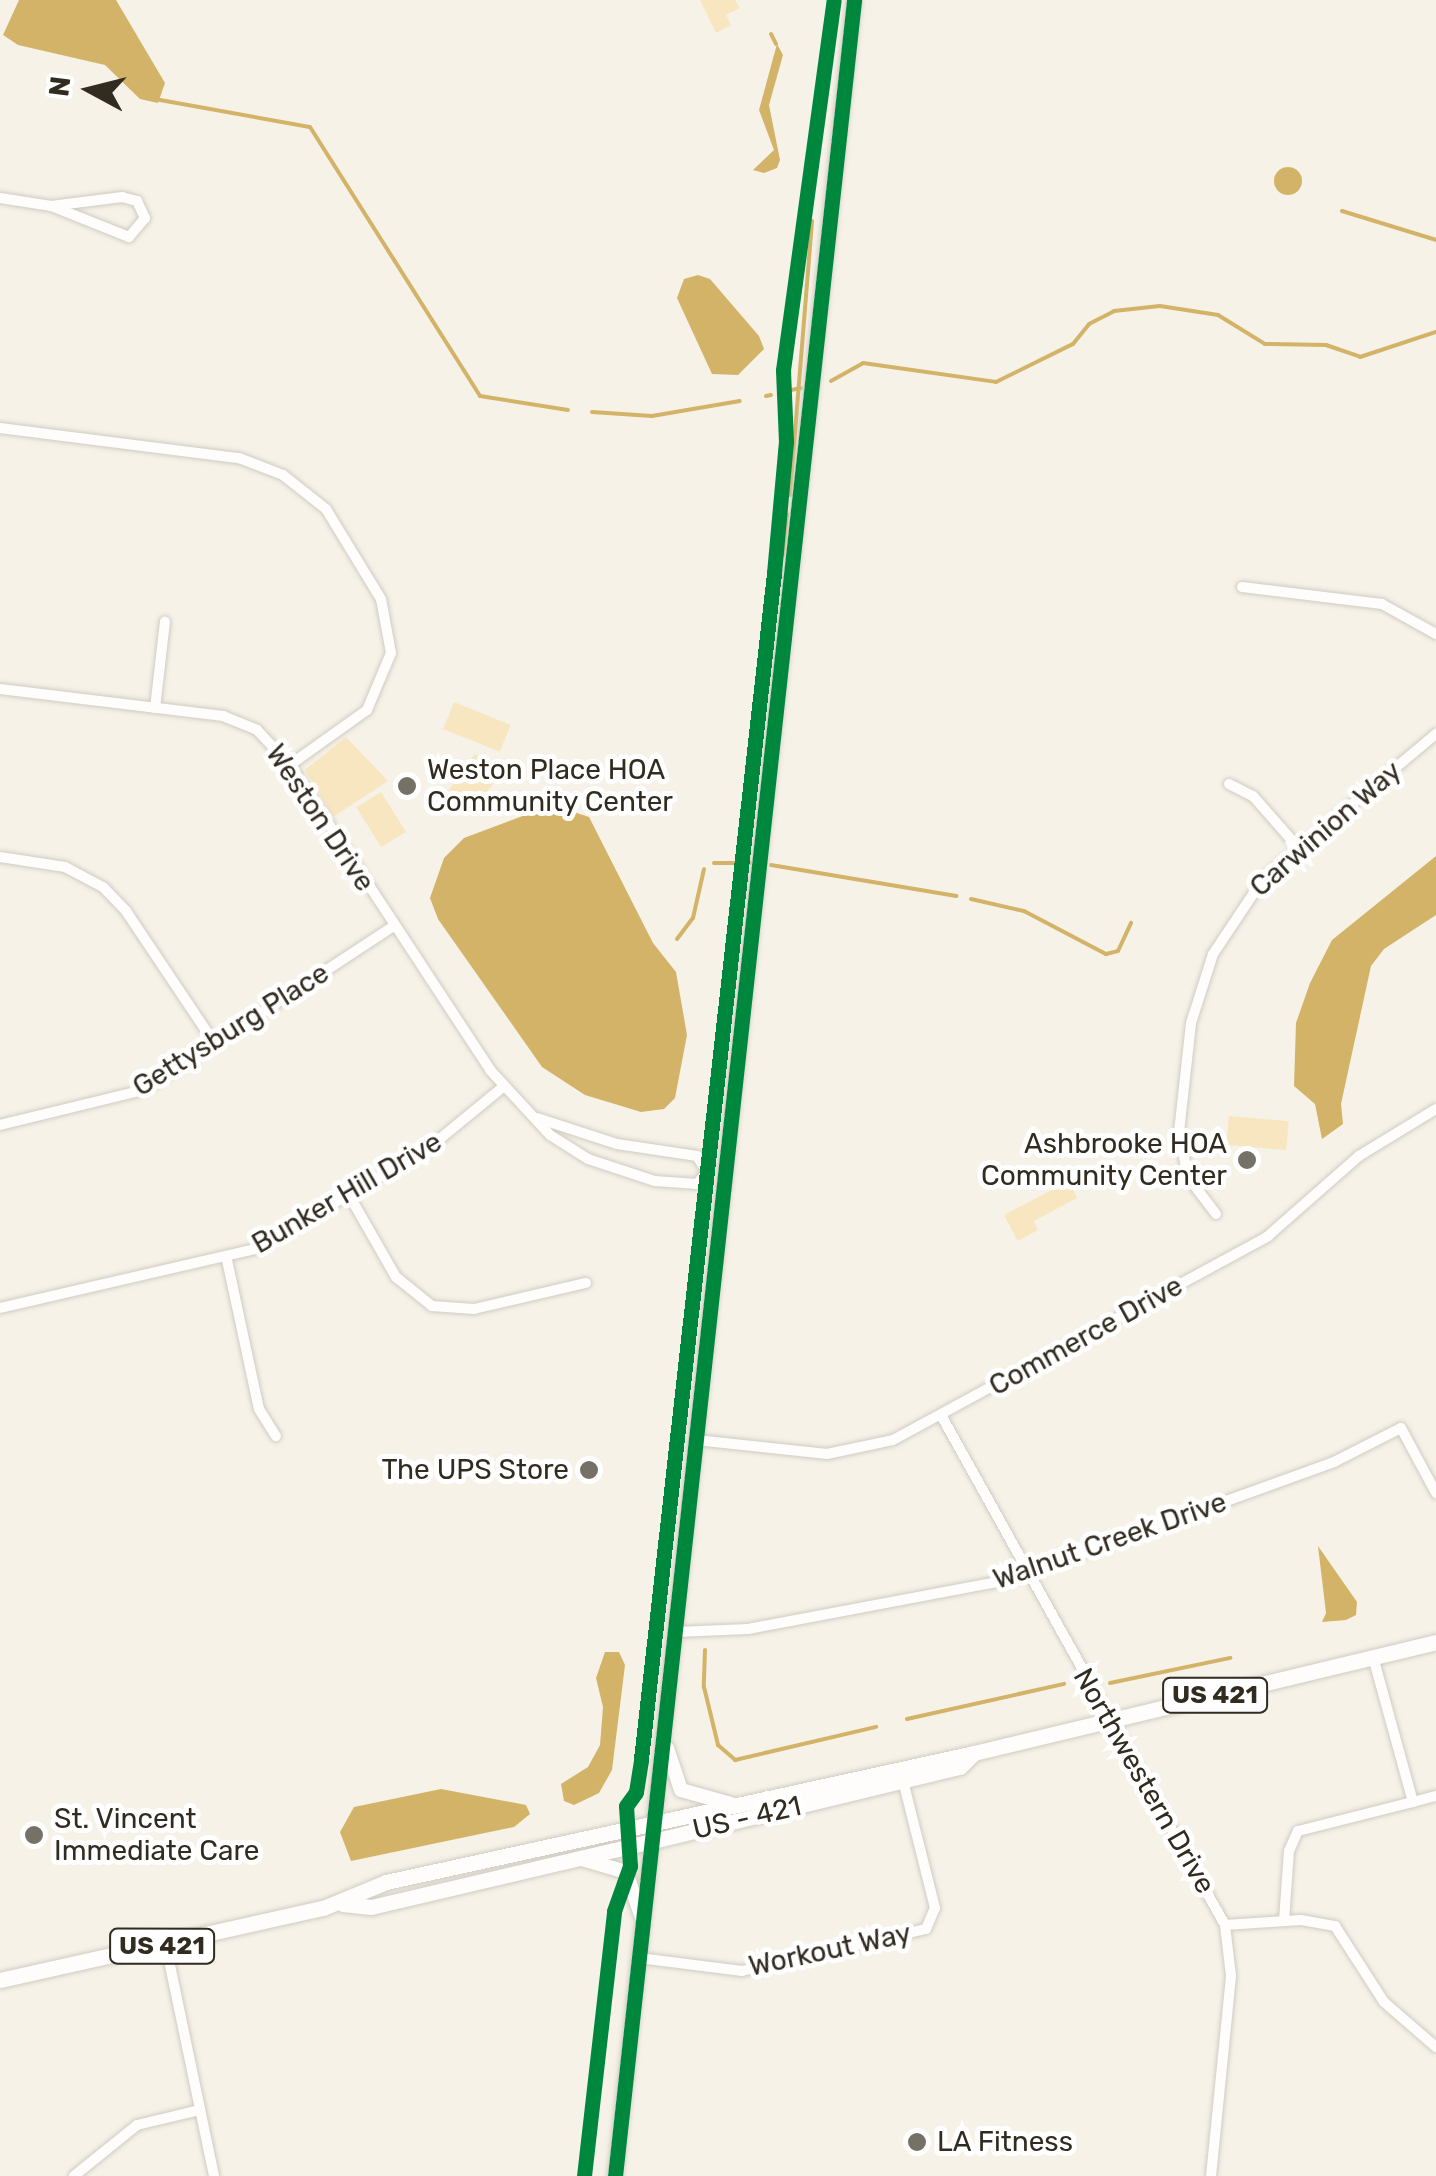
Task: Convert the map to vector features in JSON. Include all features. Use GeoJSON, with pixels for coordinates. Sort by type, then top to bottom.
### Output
{"type":"FeatureCollection","features":[{"type":"Feature","properties":{"kind":"main road","name":"US - 421"},"geometry":{"type":"LineString","coordinates":[[0,1980],[166,1946],[339,1904],[386,1882],[974,1753],[1436,1642]]}},
{"type":"Feature","properties":{"kind":"main road","name":"US - 421"},"geometry":{"type":"LineString","coordinates":[[339,1904],[372,1907],[652,1841],[960,1767],[974,1753]]}},
{"type":"Feature","properties":{"kind":"street"},"geometry":{"type":"LineString","coordinates":[[615,2176],[854,0]]}},
{"type":"Feature","properties":{"kind":"street"},"geometry":{"type":"LineString","coordinates":[[0,198],[51,206],[122,238],[137,234],[146,218],[128,197],[51,206]]}},
{"type":"Feature","properties":{"kind":"street"},"geometry":{"type":"LineString","coordinates":[[0,428],[240,458],[283,475],[326,510],[380,599],[390,653],[382,686],[366,710],[290,765]]}},
{"type":"Feature","properties":{"kind":"street"},"geometry":{"type":"LineString","coordinates":[[1242,586],[1382,604],[1436,634]]}},
{"type":"Feature","properties":{"kind":"street"},"geometry":{"type":"LineString","coordinates":[[155,708],[166,622]]}},
{"type":"Feature","properties":{"kind":"street","name":"Weston Drive"},"geometry":{"type":"LineString","coordinates":[[0,689],[243,722],[290,765],[503,1087],[536,1118],[568,1147],[615,1171],[696,1184],[708,1172],[727,1173]]}},
{"type":"Feature","properties":{"kind":"street","name":"Carwinion Way"},"geometry":{"type":"LineString","coordinates":[[1216,1214],[1188,1177],[1180,1143],[1191,1023],[1232,920],[1297,846],[1436,734]]}},
{"type":"Feature","properties":{"kind":"street"},"geometry":{"type":"LineString","coordinates":[[1229,784],[1254,796],[1297,846]]}},
{"type":"Feature","properties":{"kind":"street"},"geometry":{"type":"LineString","coordinates":[[0,857],[64,867],[103,888],[126,911],[215,1044]]}},
{"type":"Feature","properties":{"kind":"street","name":"Gettysburg Place"},"geometry":{"type":"LineString","coordinates":[[0,1125],[133,1095],[394,926]]}},
{"type":"Feature","properties":{"kind":"street","name":"Bunker Hill Drive"},"geometry":{"type":"LineString","coordinates":[[0,1308],[227,1260],[348,1195],[444,1137],[503,1087]]}},
{"type":"Feature","properties":{"kind":"street","name":"Commerce Drive"},"geometry":{"type":"LineString","coordinates":[[696,1440],[840,1454],[882,1444],[941,1416],[1276,1231],[1359,1156],[1436,1109]]}},
{"type":"Feature","properties":{"kind":"street","name":"Weston Drive"},"geometry":{"type":"LineString","coordinates":[[536,1118],[617,1144],[697,1156],[708,1172]]}},
{"type":"Feature","properties":{"kind":"street"},"geometry":{"type":"LineString","coordinates":[[348,1195],[396,1277],[432,1306],[474,1309],[586,1283]]}},
{"type":"Feature","properties":{"kind":"street"},"geometry":{"type":"LineString","coordinates":[[227,1260],[256,1399],[276,1436]]}},
{"type":"Feature","properties":{"kind":"street","name":"Northwestern Drive"},"geometry":{"type":"LineString","coordinates":[[941,1416],[1025,1574],[1112,1720],[1225,1926],[1230,1976],[1211,2176]]}},
{"type":"Feature","properties":{"kind":"street","name":"Walnut Creek Drive"},"geometry":{"type":"LineString","coordinates":[[676,1632],[748,1628],[1025,1574],[1334,1462],[1401,1428],[1436,1492]]}},
{"type":"Feature","properties":{"kind":"street"},"geometry":{"type":"LineString","coordinates":[[1373,1658],[1413,1802]]}},
{"type":"Feature","properties":{"kind":"street"},"geometry":{"type":"LineString","coordinates":[[664,1740],[682,1790],[732,1804]]}},
{"type":"Feature","properties":{"kind":"street","name":"Workout Way"},"geometry":{"type":"LineString","coordinates":[[639,1958],[742,1971],[926,1929],[935,1908],[903,1781]]}},
{"type":"Feature","properties":{"kind":"street"},"geometry":{"type":"LineString","coordinates":[[1284,1920],[1289,1851],[1298,1831],[1436,1796]]}},
{"type":"Feature","properties":{"kind":"street"},"geometry":{"type":"LineString","coordinates":[[576,1858],[626,1872],[643,1920]]}},
{"type":"Feature","properties":{"kind":"street"},"geometry":{"type":"LineString","coordinates":[[1225,1926],[1284,1920],[1335,1926],[1384,2002],[1435,2044]]}},
{"type":"Feature","properties":{"kind":"street"},"geometry":{"type":"LineString","coordinates":[[166,1946],[214,2176]]}},
{"type":"Feature","properties":{"kind":"street"},"geometry":{"type":"LineString","coordinates":[[74,2176],[137,2125],[200,2110]]}},
{"type":"Feature","properties":{"kind":"shaded area"},"geometry":{"type":"Polygon","coordinates":[[[19,0],[116,0],[165,83],[158,103],[140,99],[105,65],[18,45],[3,35],[19,0]]]}},
{"type":"Feature","properties":{"kind":"shaded area"},"geometry":{"type":"Polygon","coordinates":[[[700,0],[735,0],[740,8],[726,15],[731,25],[716,33],[700,0]]]}},
{"type":"Feature","properties":{"kind":"shaded area"},"geometry":{"type":"Polygon","coordinates":[[[777,44],[783,55],[769,105],[780,160],[777,168],[764,173],[753,170],[774,150],[759,110],[777,44]]]}},
{"type":"Feature","properties":{"kind":"shaded area"},"geometry":{"type":"Polygon","coordinates":[[[1288,167],[1298,171],[1302,181],[1298,191],[1288,195],[1278,191],[1274,181],[1278,171],[1288,167]]]}},
{"type":"Feature","properties":{"kind":"shaded area"},"geometry":{"type":"Polygon","coordinates":[[[698,275],[710,279],[759,336],[764,349],[738,375],[712,374],[677,298],[684,279],[698,275]]]}},
{"type":"Feature","properties":{"kind":"shaded area"},"geometry":{"type":"Polygon","coordinates":[[[454,702],[511,725],[500,752],[443,729],[454,702]]]}},
{"type":"Feature","properties":{"kind":"shaded area"},"geometry":{"type":"Polygon","coordinates":[[[346,737],[388,781],[333,817],[305,770],[346,737]]]}},
{"type":"Feature","properties":{"kind":"shaded area"},"geometry":{"type":"Polygon","coordinates":[[[475,754],[501,773],[474,809],[449,790],[475,754]]]}},
{"type":"Feature","properties":{"kind":"shaded area"},"geometry":{"type":"Polygon","coordinates":[[[381,792],[406,832],[381,847],[356,807],[381,792]]]}},
{"type":"Feature","properties":{"kind":"shaded area"},"geometry":{"type":"Polygon","coordinates":[[[552,805],[589,817],[653,943],[676,972],[687,1035],[675,1098],[664,1109],[641,1112],[585,1095],[542,1067],[438,919],[430,898],[444,858],[464,838],[552,805]]]}},
{"type":"Feature","properties":{"kind":"shaded area"},"geometry":{"type":"Polygon","coordinates":[[[1436,856],[1436,915],[1384,949],[1371,966],[1341,1104],[1343,1124],[1322,1139],[1315,1104],[1294,1086],[1296,1023],[1310,983],[1332,940],[1436,856]]]}},
{"type":"Feature","properties":{"kind":"shaded area"},"geometry":{"type":"Polygon","coordinates":[[[1229,1116],[1289,1121],[1286,1150],[1226,1145],[1229,1116]]]}},
{"type":"Feature","properties":{"kind":"shaded area"},"geometry":{"type":"Polygon","coordinates":[[[1069,1181],[1077,1198],[1034,1221],[1038,1230],[1018,1241],[1004,1215],[1069,1181]]]}},
{"type":"Feature","properties":{"kind":"shaded area"},"geometry":{"type":"Polygon","coordinates":[[[1318,1546],[1357,1602],[1356,1615],[1346,1620],[1322,1622],[1326,1613],[1318,1546]]]}},
{"type":"Feature","properties":{"kind":"shaded area"},"geometry":{"type":"Polygon","coordinates":[[[605,1652],[619,1652],[625,1665],[612,1770],[599,1793],[574,1805],[564,1801],[561,1784],[588,1767],[600,1745],[603,1707],[596,1678],[605,1652]]]}},
{"type":"Feature","properties":{"kind":"shaded area"},"geometry":{"type":"Polygon","coordinates":[[[441,1789],[526,1805],[530,1814],[514,1827],[351,1861],[340,1832],[354,1807],[441,1789]]]}},
{"type":"Feature","properties":{"kind":"waterway"},"geometry":{"type":"LineString","coordinates":[[771,34],[776,44]]}},
{"type":"Feature","properties":{"kind":"waterway"},"geometry":{"type":"LineString","coordinates":[[160,100],[310,127],[480,396],[568,410]]}},
{"type":"Feature","properties":{"kind":"waterway"},"geometry":{"type":"LineString","coordinates":[[1342,211],[1436,240]]}},
{"type":"Feature","properties":{"kind":"waterway"},"geometry":{"type":"LineString","coordinates":[[790,495],[812,221]]}},
{"type":"Feature","properties":{"kind":"waterway"},"geometry":{"type":"LineString","coordinates":[[831,381],[863,363],[996,382],[1073,344],[1089,324],[1114,311],[1160,306],[1218,315],[1265,344],[1326,345],[1360,357],[1436,332]]}},
{"type":"Feature","properties":{"kind":"waterway"},"geometry":{"type":"LineString","coordinates":[[791,390],[801,388]]}},
{"type":"Feature","properties":{"kind":"waterway"},"geometry":{"type":"LineString","coordinates":[[766,396],[771,395]]}},
{"type":"Feature","properties":{"kind":"waterway"},"geometry":{"type":"LineString","coordinates":[[592,412],[652,416],[740,401]]}},
{"type":"Feature","properties":{"kind":"waterway"},"geometry":{"type":"LineString","coordinates":[[783,555],[787,514]]}},
{"type":"Feature","properties":{"kind":"waterway"},"geometry":{"type":"LineString","coordinates":[[714,863],[751,863]]}},
{"type":"Feature","properties":{"kind":"waterway"},"geometry":{"type":"LineString","coordinates":[[771,865],[956,896]]}},
{"type":"Feature","properties":{"kind":"waterway"},"geometry":{"type":"LineString","coordinates":[[677,939],[693,918],[704,869]]}},
{"type":"Feature","properties":{"kind":"waterway"},"geometry":{"type":"LineString","coordinates":[[971,899],[1024,911],[1106,954],[1118,951],[1131,923]]}},
{"type":"Feature","properties":{"kind":"waterway"},"geometry":{"type":"LineString","coordinates":[[705,1650],[704,1687],[718,1745],[735,1760],[876,1727]]}},
{"type":"Feature","properties":{"kind":"waterway"},"geometry":{"type":"LineString","coordinates":[[1110,1683],[1230,1658]]}},
{"type":"Feature","properties":{"kind":"waterway"},"geometry":{"type":"LineString","coordinates":[[907,1719],[1064,1684]]}},
{"type":"Feature","properties":{"kind":"cycle path"},"geometry":{"type":"LineString","coordinates":[[584,2176],[614,1911],[630,1866],[626,1806],[636,1792],[641,1759],[774,573],[786,442],[783,370],[834,0]]}},
{"type":"Feature","properties":{"kind":"cycle path"},"geometry":{"type":"LineString","coordinates":[[615,2176],[854,0]]}},
{"type":"Feature","properties":{"kind":"place","name":"Weston Place HOA Community Center"},"geometry":{"type":"Point","coordinates":[407,786]}},
{"type":"Feature","properties":{"kind":"place","name":"Ashbrooke HOA Community Center"},"geometry":{"type":"Point","coordinates":[1247,1160]}},
{"type":"Feature","properties":{"kind":"place","name":"The UPS Store"},"geometry":{"type":"Point","coordinates":[589,1470]}},
{"type":"Feature","properties":{"kind":"place","name":"St. Vincent Immediate Care"},"geometry":{"type":"Point","coordinates":[34,1835]}},
{"type":"Feature","properties":{"kind":"place","name":"LA Fitness"},"geometry":{"type":"Point","coordinates":[917,2142]}}]}
